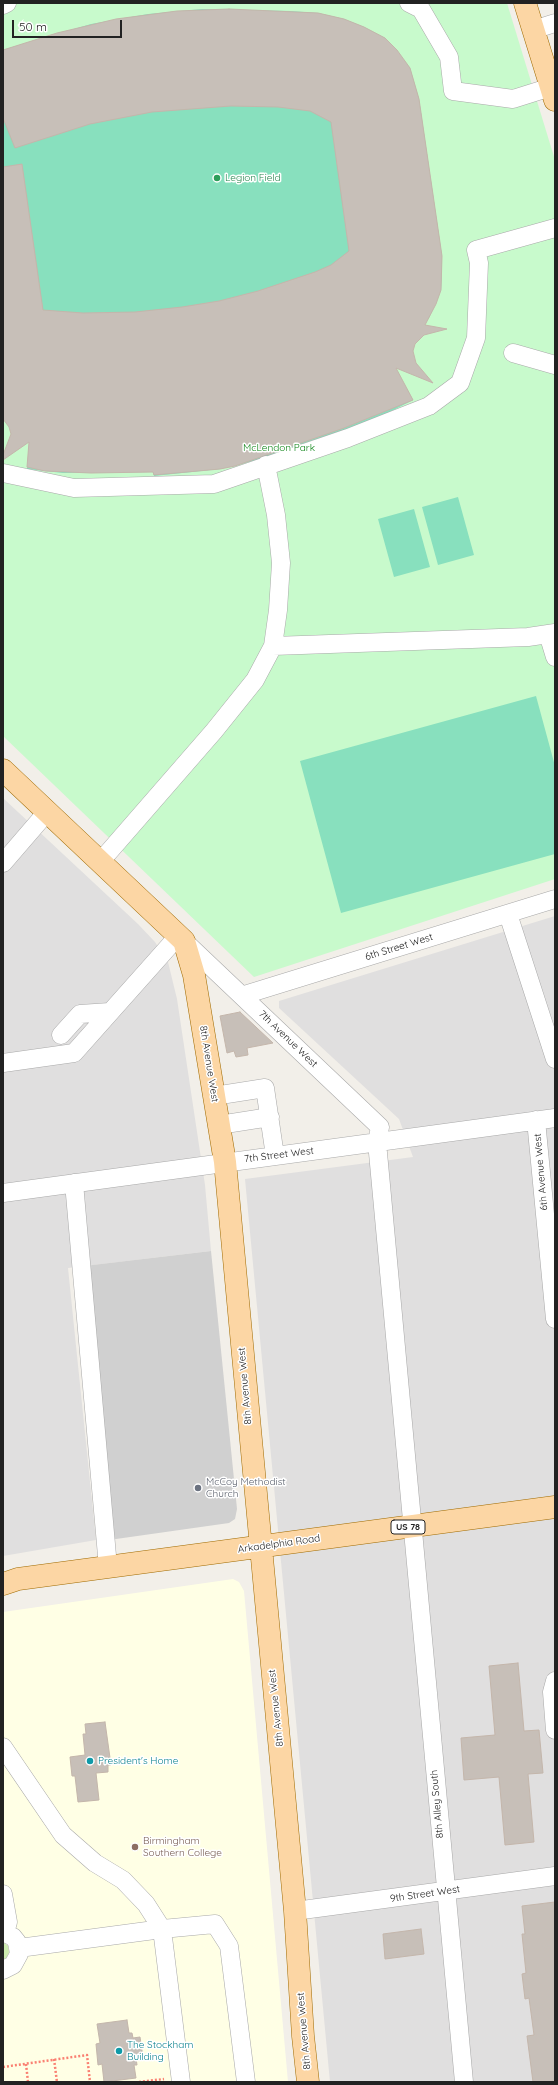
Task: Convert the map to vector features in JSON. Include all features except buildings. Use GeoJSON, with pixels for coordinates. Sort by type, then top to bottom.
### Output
{"type":"FeatureCollection","features":[{"type":"Feature","properties":{"kind":"main road"},"geometry":{"type":"LineString","coordinates":[[525,3],[532,30],[553,93]]}},
{"type":"Feature","properties":{"kind":"main road"},"geometry":{"type":"LineString","coordinates":[[3,770],[181,938]]}},
{"type":"Feature","properties":{"kind":"main road","name":"8th Avenue West"},"geometry":{"type":"LineString","coordinates":[[181,938],[194,975],[225,1162],[295,1911],[303,2036],[308,2082]]}},
{"type":"Feature","properties":{"kind":"main road","name":"Arkadelphia Road"},"geometry":{"type":"LineString","coordinates":[[3,1584],[18,1579],[555,1507]]}},
{"type":"Feature","properties":{"kind":"street"},"geometry":{"type":"LineString","coordinates":[[3,5],[7,3]]}},
{"type":"Feature","properties":{"kind":"street"},"geometry":{"type":"LineString","coordinates":[[409,3],[422,9],[449,57],[453,91],[514,99],[553,93]]}},
{"type":"Feature","properties":{"kind":"street"},"geometry":{"type":"LineString","coordinates":[[532,30],[555,23]]}},
{"type":"Feature","properties":{"kind":"street"},"geometry":{"type":"LineString","coordinates":[[3,473],[74,488],[214,484],[348,438],[429,406],[460,383],[476,338],[479,263],[476,250],[555,228]]}},
{"type":"Feature","properties":{"kind":"street"},"geometry":{"type":"LineString","coordinates":[[513,353],[555,365]]}},
{"type":"Feature","properties":{"kind":"street"},"geometry":{"type":"LineString","coordinates":[[100,862],[214,731],[256,680],[273,646],[281,563],[276,515],[266,465]]}},
{"type":"Feature","properties":{"kind":"street"},"geometry":{"type":"LineString","coordinates":[[273,646],[528,637],[552,634],[555,657]]}},
{"type":"Feature","properties":{"kind":"street"},"geometry":{"type":"LineString","coordinates":[[3,863],[48,812]]}},
{"type":"Feature","properties":{"kind":"street","name":"6th Street West"},"geometry":{"type":"LineString","coordinates":[[244,995],[555,900]]}},
{"type":"Feature","properties":{"kind":"street"},"geometry":{"type":"LineString","coordinates":[[508,914],[548,1013],[555,1059]]}},
{"type":"Feature","properties":{"kind":"street"},"geometry":{"type":"LineString","coordinates":[[3,1063],[74,1053],[110,1012],[181,938]]}},
{"type":"Feature","properties":{"kind":"street","name":"7th Avenue West"},"geometry":{"type":"LineString","coordinates":[[181,938],[244,995],[380,1127],[377,1142]]}},
{"type":"Feature","properties":{"kind":"street"},"geometry":{"type":"LineString","coordinates":[[61,1035],[80,1014],[110,1012]]}},
{"type":"Feature","properties":{"kind":"street"},"geometry":{"type":"LineString","coordinates":[[214,1096],[266,1088],[275,1156]]}},
{"type":"Feature","properties":{"kind":"street"},"geometry":{"type":"LineString","coordinates":[[219,1125],[270,1117]]}},
{"type":"Feature","properties":{"kind":"street","name":"7th Street West"},"geometry":{"type":"LineString","coordinates":[[3,1193],[555,1118]]}},
{"type":"Feature","properties":{"kind":"street","name":"6th Avenue West"},"geometry":{"type":"LineString","coordinates":[[536,1120],[555,1319]]}},
{"type":"Feature","properties":{"kind":"street","name":"8th Alley South"},"geometry":{"type":"LineString","coordinates":[[377,1142],[445,1891],[464,2082]]}},
{"type":"Feature","properties":{"kind":"street"},"geometry":{"type":"LineString","coordinates":[[74,1183],[108,1567]]}},
{"type":"Feature","properties":{"kind":"street"},"geometry":{"type":"LineString","coordinates":[[555,1681],[552,1692],[555,1730]]}},
{"type":"Feature","properties":{"kind":"street"},"geometry":{"type":"LineString","coordinates":[[3,1747],[63,1835],[95,1863],[123,1880],[146,1904],[162,1929],[174,2080]]}},
{"type":"Feature","properties":{"kind":"street","name":"9th Street West"},"geometry":{"type":"LineString","coordinates":[[295,1911],[555,1876]]}},
{"type":"Feature","properties":{"kind":"street"},"geometry":{"type":"LineString","coordinates":[[3,1894],[8,1922],[4,1932],[13,1937],[19,1948],[17,1960],[13,1965],[3,1970]]}},
{"type":"Feature","properties":{"kind":"street"},"geometry":{"type":"LineString","coordinates":[[19,1948],[162,1929],[215,1924],[229,1946],[246,2082]]}},
{"type":"Feature","properties":{"kind":"path"},"geometry":{"type":"LineString","coordinates":[[3,2066],[87,2055],[90,2082]]}},
{"type":"Feature","properties":{"kind":"path"},"geometry":{"type":"LineString","coordinates":[[54,2060],[57,2082]]}},
{"type":"Feature","properties":{"kind":"path"},"geometry":{"type":"LineString","coordinates":[[26,2064],[28,2082]]}},
{"type":"Feature","properties":{"kind":"path"},"geometry":{"type":"LineString","coordinates":[[139,2082],[174,2080]]}},
{"type":"Feature","properties":{"kind":"shaded area"},"geometry":{"type":"Polygon","coordinates":[[[3,798],[138,924],[155,942],[168,962],[177,999],[205,1185],[211,1251],[68,1268],[96,1540],[3,1556],[3,798]]]}},
{"type":"Feature","properties":{"kind":"shaded area"},"geometry":{"type":"Polygon","coordinates":[[[555,916],[555,2082],[330,2082],[245,1179],[413,1157],[399,1119],[279,1008],[279,1001],[555,916]]]}},
{"type":"Feature","properties":{"kind":"shaded area"},"geometry":{"type":"Polygon","coordinates":[[[211,1251],[237,1509],[235,1519],[229,1523],[109,1540],[84,1266],[211,1251]]]}},
{"type":"Feature","properties":{"kind":"shaded area","name":"Birmingham Southern College"},"geometry":{"type":"Polygon","coordinates":[[[233,1579],[239,1582],[244,1591],[288,2082],[3,2082],[3,1612],[233,1579]]]}},
{"type":"Feature","properties":{"kind":"green space","name":"McLendon Park"},"geometry":{"type":"Polygon","coordinates":[[[3,3],[507,3],[555,160],[555,879],[254,977],[3,736],[3,3]]]}},
{"type":"Feature","properties":{"kind":"green space","name":"Legion Field"},"geometry":{"type":"Polygon","coordinates":[[[202,9],[290,11],[318,13],[344,19],[385,38],[410,68],[419,99],[442,256],[441,290],[429,318],[419,329],[388,355],[413,400],[374,420],[293,447],[294,451],[220,469],[154,476],[153,472],[63,473],[27,469],[31,420],[3,412],[3,50],[91,24],[148,14],[202,9]]]}},
{"type":"Feature","properties":{"kind":"green space"},"geometry":{"type":"Polygon","coordinates":[[[458,497],[474,555],[438,565],[422,507],[458,497]]]}},
{"type":"Feature","properties":{"kind":"green space"},"geometry":{"type":"Polygon","coordinates":[[[414,509],[430,567],[394,577],[378,519],[414,509]]]}},
{"type":"Feature","properties":{"kind":"green space"},"geometry":{"type":"Polygon","coordinates":[[[536,696],[555,766],[555,854],[341,913],[300,761],[536,696]]]}},
{"type":"Feature","properties":{"kind":"green space"},"geometry":{"type":"Polygon","coordinates":[[[3,1942],[8,1946],[9,1952],[7,1957],[3,1960],[3,1942]]]}},
{"type":"Feature","properties":{"kind":"place","name":"Legion Field"},"geometry":{"type":"Point","coordinates":[217,178]}},
{"type":"Feature","properties":{"kind":"place","name":"McCoy Methodist Church"},"geometry":{"type":"Point","coordinates":[198,1488]}},
{"type":"Feature","properties":{"kind":"place","name":"President's Home"},"geometry":{"type":"Point","coordinates":[90,1761]}},
{"type":"Feature","properties":{"kind":"place","name":"Birmingham Southern College"},"geometry":{"type":"Point","coordinates":[135,1847]}},
{"type":"Feature","properties":{"kind":"place","name":"The Stockham Building"},"geometry":{"type":"Point","coordinates":[119,2051]}}]}
